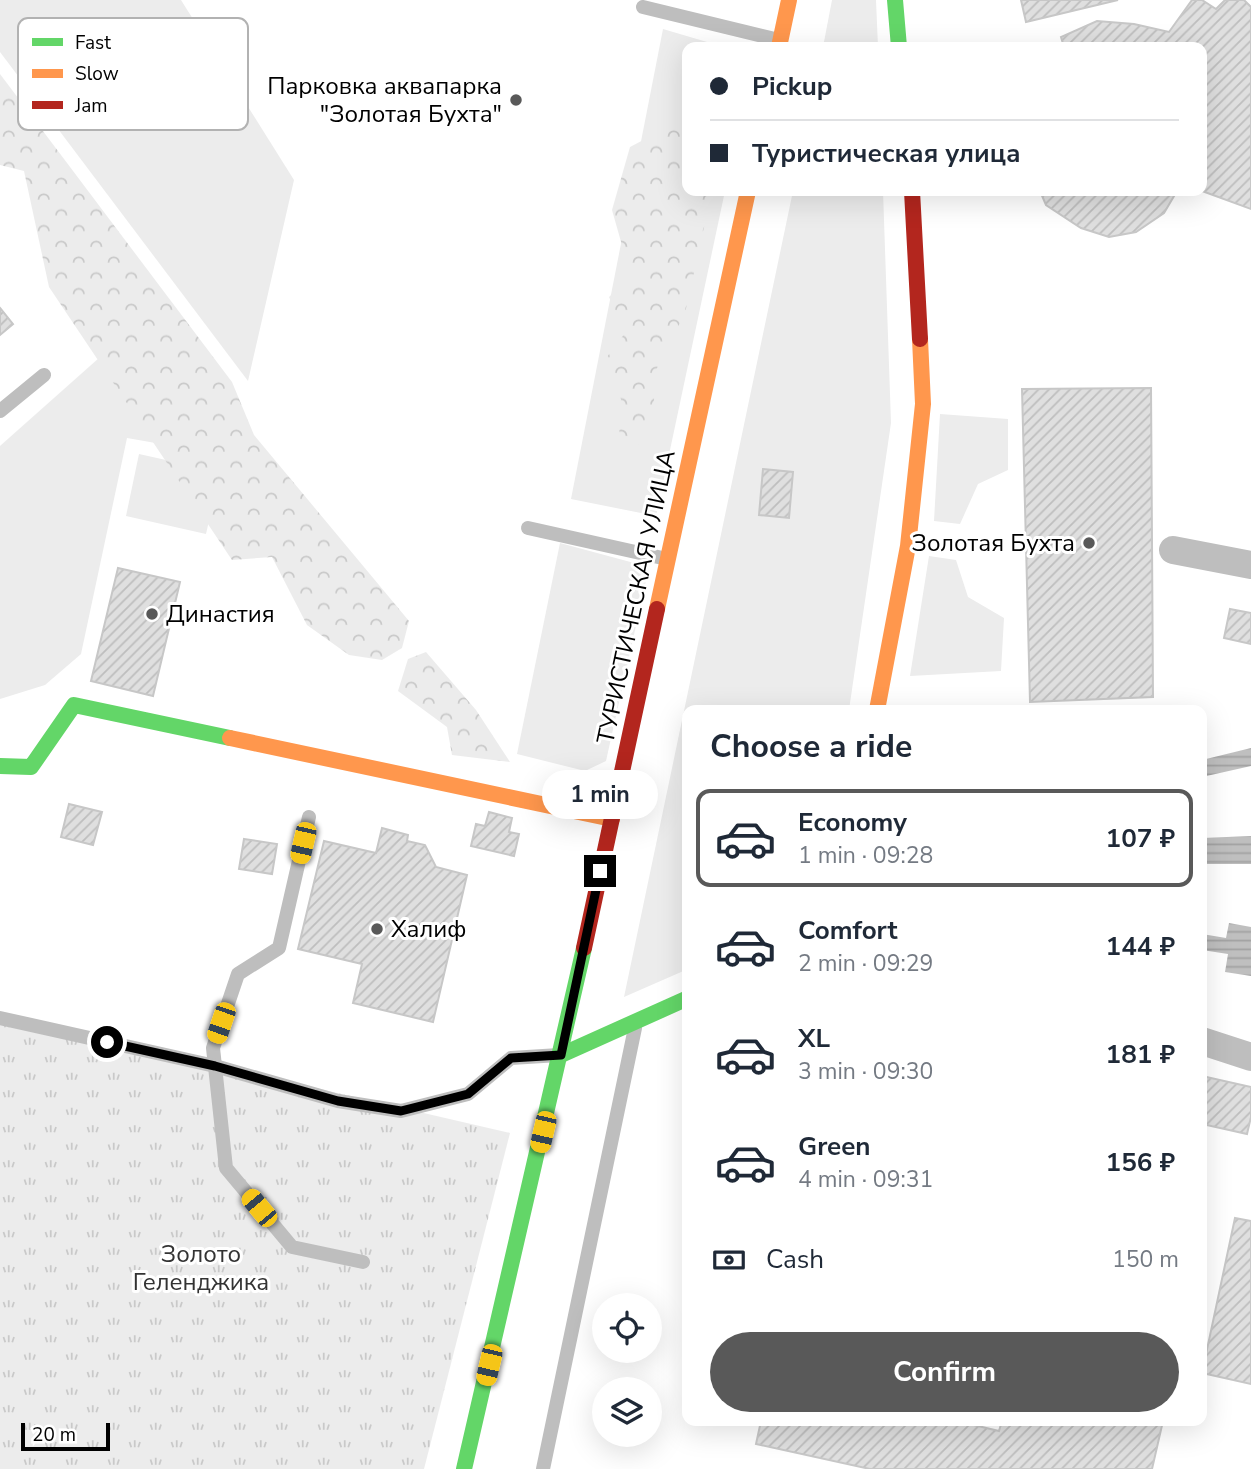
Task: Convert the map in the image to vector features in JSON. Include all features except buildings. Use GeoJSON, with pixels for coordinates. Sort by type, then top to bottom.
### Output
{"type":"FeatureCollection","features":[{"type":"Feature","properties":{"kind":"street"},"geometry":{"type":"LineString","coordinates":[[779,42],[789,0]]}},
{"type":"Feature","properties":{"kind":"street"},"geometry":{"type":"LineString","coordinates":[[895,0],[899,42]]}},
{"type":"Feature","properties":{"kind":"street","name":"ТУРИСТИЧЕСКАЯ УЛИЦА"},"geometry":{"type":"LineString","coordinates":[[464,1469],[561,1055],[747,196]]}},
{"type":"Feature","properties":{"kind":"street"},"geometry":{"type":"LineString","coordinates":[[878,705],[908,546],[923,404],[912,196]]}},
{"type":"Feature","properties":{"kind":"street"},"geometry":{"type":"LineString","coordinates":[[1173,550],[1251,565]]}},
{"type":"Feature","properties":{"kind":"street"},"geometry":{"type":"LineString","coordinates":[[0,766],[31,768],[74,705],[612,819]]}},
{"type":"Feature","properties":{"kind":"street"},"geometry":{"type":"LineString","coordinates":[[561,1055],[682,1001]]}},
{"type":"Feature","properties":{"kind":"street"},"geometry":{"type":"LineString","coordinates":[[1207,1043],[1251,1057]]}},
{"type":"Feature","properties":{"kind":"lane"},"geometry":{"type":"LineString","coordinates":[[643,7],[772,42]]}},
{"type":"Feature","properties":{"kind":"lane"},"geometry":{"type":"LineString","coordinates":[[0,411],[44,375]]}},
{"type":"Feature","properties":{"kind":"lane"},"geometry":{"type":"LineString","coordinates":[[528,528],[668,559]]}},
{"type":"Feature","properties":{"kind":"lane"},"geometry":{"type":"LineString","coordinates":[[309,817],[279,948],[238,974],[213,1048],[226,1168],[292,1247],[363,1262]]}},
{"type":"Feature","properties":{"kind":"lane"},"geometry":{"type":"LineString","coordinates":[[0,1018],[215,1066],[338,1101],[401,1111],[468,1094],[511,1058],[561,1055]]}},
{"type":"Feature","properties":{"kind":"lane"},"geometry":{"type":"LineString","coordinates":[[543,1469],[636,1020]]}},
{"type":"Feature","properties":{"kind":"green space"},"geometry":{"type":"Polygon","coordinates":[[[0,0],[181,0],[192,18],[18,18],[18,76],[0,52],[0,0]]]}},
{"type":"Feature","properties":{"kind":"green space"},"geometry":{"type":"Polygon","coordinates":[[[832,0],[876,0],[878,42],[824,42],[832,0]]]}},
{"type":"Feature","properties":{"kind":"green space"},"geometry":{"type":"Polygon","coordinates":[[[663,29],[707,42],[682,42],[682,196],[724,196],[656,516],[571,499],[663,29]]]}},
{"type":"Feature","properties":{"kind":"green space"},"geometry":{"type":"Polygon","coordinates":[[[0,74],[18,98],[18,130],[42,130],[232,382],[254,435],[409,621],[402,648],[382,660],[349,655],[307,625],[272,557],[232,560],[49,287],[24,171],[0,165],[0,74]]]}},
{"type":"Feature","properties":{"kind":"green space"},"geometry":{"type":"Polygon","coordinates":[[[248,107],[294,180],[248,381],[59,130],[248,130],[248,107]]]}},
{"type":"Feature","properties":{"kind":"green space"},"geometry":{"type":"Polygon","coordinates":[[[672,125],[682,126],[682,196],[711,196],[685,313],[655,372],[653,429],[639,445],[619,438],[621,399],[598,369],[625,333],[609,297],[631,277],[612,210],[630,147],[672,125]]]}},
{"type":"Feature","properties":{"kind":"green space"},"geometry":{"type":"Polygon","coordinates":[[[792,196],[883,196],[891,423],[850,705],[685,705],[792,196]]]}},
{"type":"Feature","properties":{"kind":"green space"},"geometry":{"type":"Polygon","coordinates":[[[108,350],[184,448],[127,438],[81,654],[45,685],[0,699],[0,446],[108,350]]]}},
{"type":"Feature","properties":{"kind":"green space"},"geometry":{"type":"Polygon","coordinates":[[[940,414],[1008,419],[1008,470],[978,484],[960,524],[934,521],[940,414]]]}},
{"type":"Feature","properties":{"kind":"green space"},"geometry":{"type":"Polygon","coordinates":[[[139,454],[220,472],[206,534],[126,516],[139,454]]]}},
{"type":"Feature","properties":{"kind":"green space"},"geometry":{"type":"Polygon","coordinates":[[[560,543],[649,567],[606,761],[585,771],[517,754],[560,543]]]}},
{"type":"Feature","properties":{"kind":"green space"},"geometry":{"type":"Polygon","coordinates":[[[929,556],[956,560],[968,597],[1004,618],[1001,671],[910,676],[929,556]]]}},
{"type":"Feature","properties":{"kind":"green space"},"geometry":{"type":"Polygon","coordinates":[[[426,652],[476,710],[510,762],[452,755],[447,727],[398,691],[408,659],[426,652]]]}},
{"type":"Feature","properties":{"kind":"green space"},"geometry":{"type":"Polygon","coordinates":[[[682,720],[682,972],[624,997],[682,720]]]}},
{"type":"Feature","properties":{"kind":"green space","name":"Золото Геленджика"},"geometry":{"type":"Polygon","coordinates":[[[0,1015],[510,1133],[424,1469],[0,1469],[0,1015]]]}},
{"type":"Feature","properties":{"kind":"shaded area"},"geometry":{"type":"Polygon","coordinates":[[[1251,748],[1251,766],[1207,776],[1207,759],[1251,748]]]}},
{"type":"Feature","properties":{"kind":"shaded area"},"geometry":{"type":"Polygon","coordinates":[[[1251,836],[1251,864],[1207,864],[1207,838],[1251,836]]]}},
{"type":"Feature","properties":{"kind":"shaded area"},"geometry":{"type":"Polygon","coordinates":[[[1229,923],[1251,927],[1251,976],[1225,972],[1228,954],[1207,951],[1207,935],[1226,938],[1229,923]]]}},
{"type":"Feature","properties":{"kind":"traffic: fast"},"geometry":{"type":"LineString","coordinates":[[895,0],[899,42]]}},
{"type":"Feature","properties":{"kind":"traffic: fast"},"geometry":{"type":"LineString","coordinates":[[0,766],[31,767],[74,705],[230,738]]}},
{"type":"Feature","properties":{"kind":"traffic: fast"},"geometry":{"type":"LineString","coordinates":[[464,1469],[584,948]]}},
{"type":"Feature","properties":{"kind":"traffic: fast"},"geometry":{"type":"LineString","coordinates":[[561,1055],[682,1001]]}},
{"type":"Feature","properties":{"kind":"traffic: slow"},"geometry":{"type":"LineString","coordinates":[[780,42],[789,0]]}},
{"type":"Feature","properties":{"kind":"traffic: slow"},"geometry":{"type":"LineString","coordinates":[[657,609],[747,196]]}},
{"type":"Feature","properties":{"kind":"traffic: slow"},"geometry":{"type":"LineString","coordinates":[[878,705],[908,546],[923,404],[920,339]]}},
{"type":"Feature","properties":{"kind":"traffic: slow"},"geometry":{"type":"LineString","coordinates":[[230,738],[612,819]]}},
{"type":"Feature","properties":{"kind":"traffic: jam"},"geometry":{"type":"LineString","coordinates":[[912,196],[920,339]]}},
{"type":"Feature","properties":{"kind":"traffic: jam"},"geometry":{"type":"LineString","coordinates":[[584,948],[657,609]]}},
{"type":"Feature","properties":{"kind":"place","name":"Парковка аквапарка \"Золотая Бухта\""},"geometry":{"type":"Point","coordinates":[516,100]}},
{"type":"Feature","properties":{"kind":"place","name":"Золотая Бухта"},"geometry":{"type":"Point","coordinates":[1089,543]}},
{"type":"Feature","properties":{"kind":"place","name":"Династия"},"geometry":{"type":"Point","coordinates":[152,614]}},
{"type":"Feature","properties":{"kind":"place","name":"Халиф"},"geometry":{"type":"Point","coordinates":[377,929]}},
{"type":"Feature","properties":{"kind":"route"},"geometry":{"type":"LineString","coordinates":[[107,1042],[215,1066],[338,1101],[401,1111],[468,1094],[511,1058],[561,1055],[600,871]]}}]}
